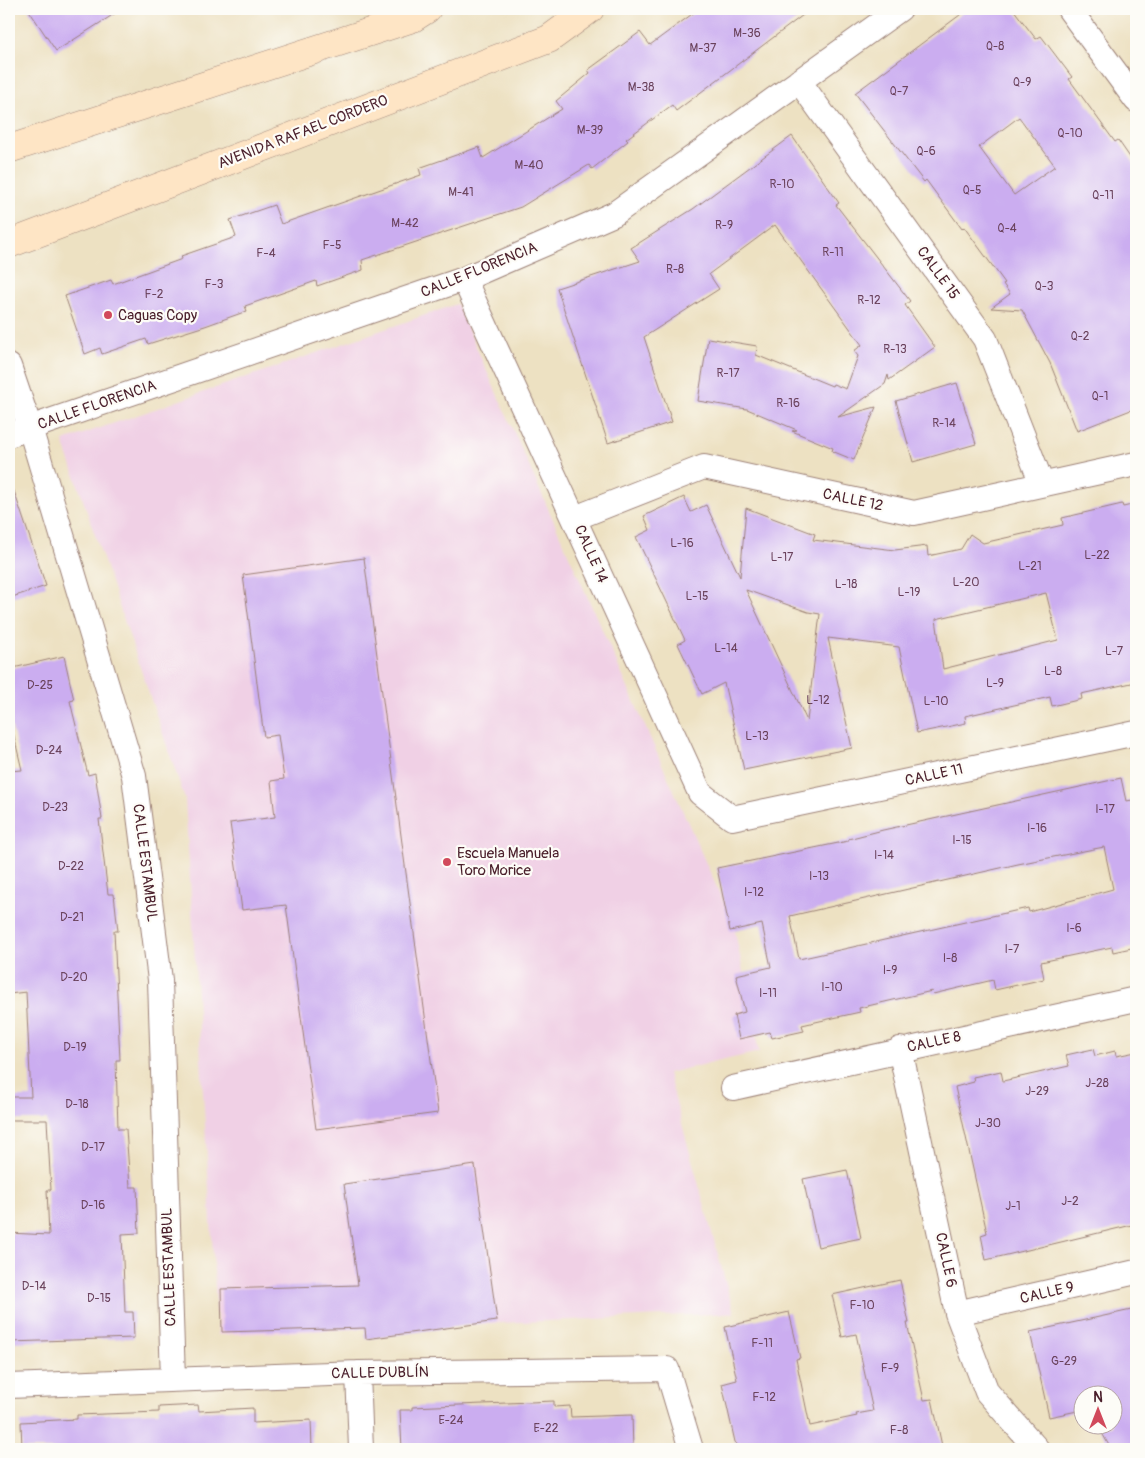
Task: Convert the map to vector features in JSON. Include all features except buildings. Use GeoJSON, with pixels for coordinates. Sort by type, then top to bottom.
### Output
{"type":"FeatureCollection","features":[{"type":"Feature","properties":{"kind":"main road"},"geometry":{"type":"LineString","coordinates":[[9,150],[412,18],[428,9]]}},
{"type":"Feature","properties":{"kind":"main road","name":"AVENIDA RAFAEL CORDERO"},"geometry":{"type":"LineString","coordinates":[[9,244],[549,39],[590,9]]}},
{"type":"Feature","properties":{"kind":"street","name":"CALLE FLORENCIA"},"geometry":{"type":"LineString","coordinates":[[19,432],[464,279],[614,214],[900,9]]}},
{"type":"Feature","properties":{"kind":"street"},"geometry":{"type":"LineString","coordinates":[[1069,9],[1136,100]]}},
{"type":"Feature","properties":{"kind":"street","name":"CALLE 15"},"geometry":{"type":"LineString","coordinates":[[799,81],[985,339],[1042,484]]}},
{"type":"Feature","properties":{"kind":"street","name":"CALLE 14"},"geometry":{"type":"LineString","coordinates":[[464,279],[700,792],[732,818]]}},
{"type":"Feature","properties":{"kind":"street","name":"CALLE ESTAMBUL"},"geometry":{"type":"LineString","coordinates":[[9,366],[19,432],[134,776],[160,980],[173,1379]]}},
{"type":"Feature","properties":{"kind":"street","name":"CALLE 12"},"geometry":{"type":"LineString","coordinates":[[575,518],[704,467],[914,514],[1136,464]]}},
{"type":"Feature","properties":{"kind":"street","name":"CALLE 11"},"geometry":{"type":"LineString","coordinates":[[732,818],[1136,733]]}},
{"type":"Feature","properties":{"kind":"street","name":"CALLE 8"},"geometry":{"type":"LineString","coordinates":[[733,1088],[1136,999]]}},
{"type":"Feature","properties":{"kind":"street","name":"CALLE 6"},"geometry":{"type":"LineString","coordinates":[[900,1050],[957,1313],[987,1392],[1037,1449]]}},
{"type":"Feature","properties":{"kind":"street","name":"CALLE 9"},"geometry":{"type":"LineString","coordinates":[[957,1313],[1136,1272]]}},
{"type":"Feature","properties":{"kind":"street","name":"CALLE DUBLÍN"},"geometry":{"type":"LineString","coordinates":[[9,1386],[358,1373],[667,1369],[691,1449]]}},
{"type":"Feature","properties":{"kind":"street"},"geometry":{"type":"LineString","coordinates":[[358,1373],[361,1449]]}},
{"type":"Feature","properties":{"kind":"shaded area","name":"Escuela Manuela Toro Morice"},"geometry":{"type":"Polygon","coordinates":[[[457,304],[734,926],[759,1052],[668,1073],[734,1313],[218,1335],[185,799],[63,441],[457,304]]]}},
{"type":"Feature","properties":{"kind":"place","name":"Caguas Copy"},"geometry":{"type":"Point","coordinates":[108,315]}},
{"type":"Feature","properties":{"kind":"place","name":"Escuela Manuela Toro Morice"},"geometry":{"type":"Point","coordinates":[447,862]}}]}
